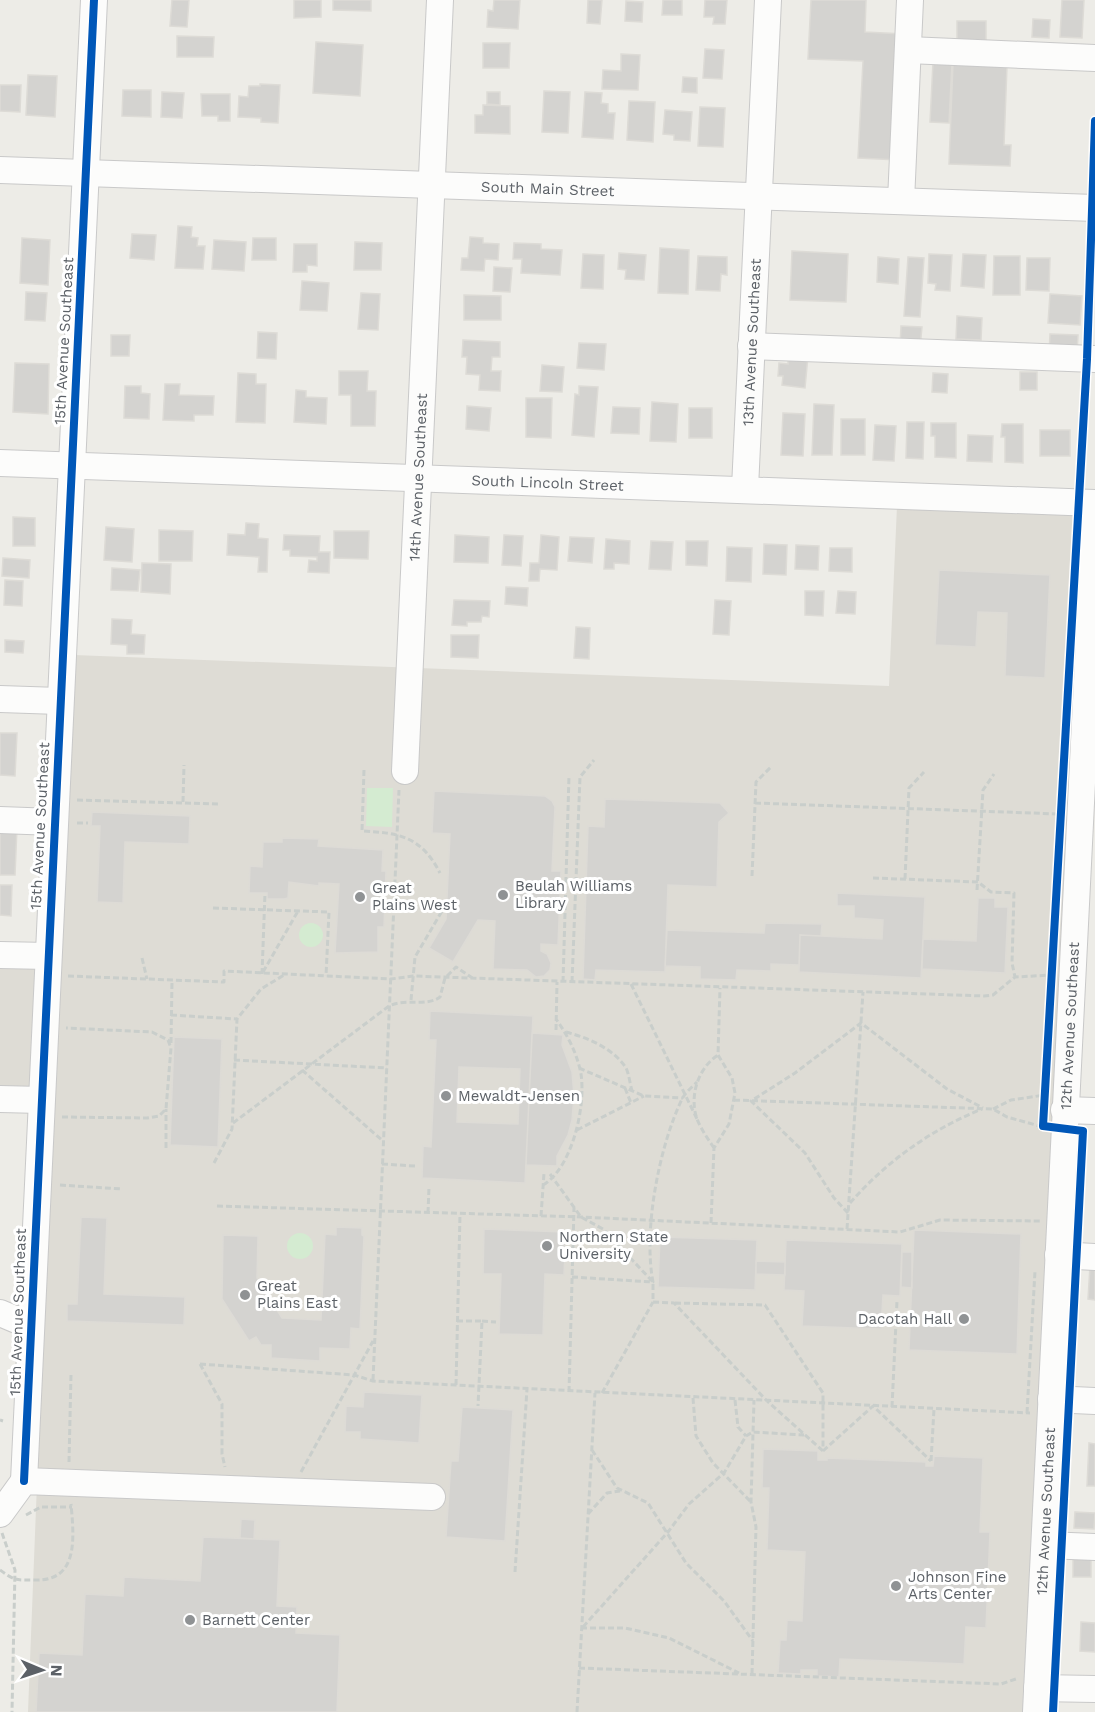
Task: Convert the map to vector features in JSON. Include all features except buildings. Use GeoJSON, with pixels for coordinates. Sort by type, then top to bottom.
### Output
{"type":"FeatureCollection","features":[{"type":"Feature","properties":{"kind":"street","name":"15th Avenue Southeast"},"geometry":{"type":"LineString","coordinates":[[24,1481],[37,1185],[50,1108],[47,966],[94,0]]}},
{"type":"Feature","properties":{"kind":"street","name":"14th Avenue Southeast"},"geometry":{"type":"LineString","coordinates":[[402,776],[433,184],[440,0]]}},
{"type":"Feature","properties":{"kind":"street","name":"13th Avenue Southeast"},"geometry":{"type":"LineString","coordinates":[[745,488],[768,0]]}},
{"type":"Feature","properties":{"kind":"street"},"geometry":{"type":"LineString","coordinates":[[901,201],[910,0]]}},
{"type":"Feature","properties":{"kind":"street"},"geometry":{"type":"LineString","coordinates":[[908,50],[1095,58]]}},
{"type":"Feature","properties":{"kind":"street","name":"South Main Street"},"geometry":{"type":"LineString","coordinates":[[0,171],[1095,208]]}},
{"type":"Feature","properties":{"kind":"street"},"geometry":{"type":"LineString","coordinates":[[751,346],[1095,359]]}},
{"type":"Feature","properties":{"kind":"street","name":"South Lincoln Street"},"geometry":{"type":"LineString","coordinates":[[0,463],[1095,502]]}},
{"type":"Feature","properties":{"kind":"street","name":"12th Avenue Southeast"},"geometry":{"type":"LineString","coordinates":[[1031,1693],[1046,1545],[1058,1256],[1059,1222],[1050,1113],[1066,972],[1091,650],[1095,520]]}},
{"type":"Feature","properties":{"kind":"street"},"geometry":{"type":"LineString","coordinates":[[0,699],[59,701]]}},
{"type":"Feature","properties":{"kind":"street"},"geometry":{"type":"LineString","coordinates":[[0,820],[54,822]]}},
{"type":"Feature","properties":{"kind":"street"},"geometry":{"type":"LineString","coordinates":[[0,955],[47,966]]}},
{"type":"Feature","properties":{"kind":"street"},"geometry":{"type":"LineString","coordinates":[[0,1099],[50,1108]]}},
{"type":"Feature","properties":{"kind":"street"},"geometry":{"type":"LineString","coordinates":[[1050,1113],[1095,1111]]}},
{"type":"Feature","properties":{"kind":"street"},"geometry":{"type":"LineString","coordinates":[[1058,1256],[1095,1257]]}},
{"type":"Feature","properties":{"kind":"street"},"geometry":{"type":"LineString","coordinates":[[0,1313],[31,1326]]}},
{"type":"Feature","properties":{"kind":"street"},"geometry":{"type":"LineString","coordinates":[[1051,1408],[1095,1401]]}},
{"type":"Feature","properties":{"kind":"street"},"geometry":{"type":"LineString","coordinates":[[8,1524],[24,1481],[432,1497]]}},
{"type":"Feature","properties":{"kind":"street"},"geometry":{"type":"LineString","coordinates":[[1046,1545],[1095,1547]]}},
{"type":"Feature","properties":{"kind":"street"},"geometry":{"type":"LineString","coordinates":[[1031,1693],[1095,1689]]}},
{"type":"Feature","properties":{"kind":"path"},"geometry":{"type":"LineString","coordinates":[[572,982],[580,777],[594,760]]}},
{"type":"Feature","properties":{"kind":"path"},"geometry":{"type":"LineString","coordinates":[[183,802],[184,765]]}},
{"type":"Feature","properties":{"kind":"path"},"geometry":{"type":"LineString","coordinates":[[752,876],[756,782],[772,766]]}},
{"type":"Feature","properties":{"kind":"path"},"geometry":{"type":"LineString","coordinates":[[364,770],[362,831],[397,833],[422,850],[440,873]]}},
{"type":"Feature","properties":{"kind":"path"},"geometry":{"type":"LineString","coordinates":[[904,879],[909,788],[924,771]]}},
{"type":"Feature","properties":{"kind":"path"},"geometry":{"type":"LineString","coordinates":[[977,890],[983,790],[994,774]]}},
{"type":"Feature","properties":{"kind":"path"},"geometry":{"type":"LineString","coordinates":[[373,1381],[397,833],[402,776]]}},
{"type":"Feature","properties":{"kind":"path"},"geometry":{"type":"LineString","coordinates":[[563,982],[569,776]]}},
{"type":"Feature","properties":{"kind":"path"},"geometry":{"type":"LineString","coordinates":[[1059,826],[1060,814],[1079,797]]}},
{"type":"Feature","properties":{"kind":"path"},"geometry":{"type":"LineString","coordinates":[[77,800],[218,804]]}},
{"type":"Feature","properties":{"kind":"path"},"geometry":{"type":"LineString","coordinates":[[755,804],[1060,814]]}},
{"type":"Feature","properties":{"kind":"path"},"geometry":{"type":"LineString","coordinates":[[873,878],[978,882],[991,892],[1014,893],[1012,963],[1015,977]]}},
{"type":"Feature","properties":{"kind":"path"},"geometry":{"type":"LineString","coordinates":[[262,974],[265,893]]}},
{"type":"Feature","properties":{"kind":"path"},"geometry":{"type":"LineString","coordinates":[[213,908],[328,912],[326,976]]}},
{"type":"Feature","properties":{"kind":"path"},"geometry":{"type":"LineString","coordinates":[[262,974],[298,911]]}},
{"type":"Feature","properties":{"kind":"path"},"geometry":{"type":"LineString","coordinates":[[411,1001],[415,957],[442,911]]}},
{"type":"Feature","properties":{"kind":"path"},"geometry":{"type":"LineString","coordinates":[[142,958],[147,979]]}},
{"type":"Feature","properties":{"kind":"path"},"geometry":{"type":"LineString","coordinates":[[47,966],[147,979],[224,982],[224,971],[391,979],[413,976],[475,980],[984,996],[993,995],[1015,977],[1066,972]]}},
{"type":"Feature","properties":{"kind":"path"},"geometry":{"type":"LineString","coordinates":[[233,1123],[389,1006],[400,1000],[435,1001],[440,997],[444,978],[456,967],[475,980]]}},
{"type":"Feature","properties":{"kind":"path"},"geometry":{"type":"LineString","coordinates":[[214,1163],[233,1123],[237,1019],[261,989],[285,975]]}},
{"type":"Feature","properties":{"kind":"path"},"geometry":{"type":"LineString","coordinates":[[166,1148],[172,980]]}},
{"type":"Feature","properties":{"kind":"path"},"geometry":{"type":"LineString","coordinates":[[556,982],[556,1030]]}},
{"type":"Feature","properties":{"kind":"path"},"geometry":{"type":"LineString","coordinates":[[631,984],[697,1119],[714,1148]]}},
{"type":"Feature","properties":{"kind":"path"},"geometry":{"type":"LineString","coordinates":[[711,1223],[714,1148],[729,1124],[734,1100],[732,1078],[718,1055],[720,987]]}},
{"type":"Feature","properties":{"kind":"path"},"geometry":{"type":"LineString","coordinates":[[848,1229],[863,992]]}},
{"type":"Feature","properties":{"kind":"path"},"geometry":{"type":"LineString","coordinates":[[171,1015],[237,1019]]}},
{"type":"Feature","properties":{"kind":"path"},"geometry":{"type":"LineString","coordinates":[[543,1185],[554,1179],[577,1130],[581,1098],[579,1068],[570,1039],[556,1019]]}},
{"type":"Feature","properties":{"kind":"path"},"geometry":{"type":"LineString","coordinates":[[751,1101],[795,1073],[861,1023]]}},
{"type":"Feature","properties":{"kind":"path"},"geometry":{"type":"LineString","coordinates":[[861,1023],[947,1089],[984,1109]]}},
{"type":"Feature","properties":{"kind":"path"},"geometry":{"type":"LineString","coordinates":[[63,1028],[152,1032],[168,1040],[171,1048]]}},
{"type":"Feature","properties":{"kind":"path"},"geometry":{"type":"LineString","coordinates":[[565,1031],[585,1037],[606,1048],[626,1068],[632,1091]]}},
{"type":"Feature","properties":{"kind":"path"},"geometry":{"type":"LineString","coordinates":[[697,1119],[694,1102],[698,1082],[709,1061],[718,1055]]}},
{"type":"Feature","properties":{"kind":"path"},"geometry":{"type":"LineString","coordinates":[[234,1060],[309,1066],[387,1068]]}},
{"type":"Feature","properties":{"kind":"path"},"geometry":{"type":"LineString","coordinates":[[297,1065],[383,1141]]}},
{"type":"Feature","properties":{"kind":"path"},"geometry":{"type":"LineString","coordinates":[[579,1068],[644,1096],[687,1099]]}},
{"type":"Feature","properties":{"kind":"path"},"geometry":{"type":"LineString","coordinates":[[602,1394],[653,1302],[650,1266],[653,1195],[682,1098],[698,1082]]}},
{"type":"Feature","properties":{"kind":"path"},"geometry":{"type":"LineString","coordinates":[[1045,1084],[1050,1113]]}},
{"type":"Feature","properties":{"kind":"path"},"geometry":{"type":"LineString","coordinates":[[625,1088],[631,1103]]}},
{"type":"Feature","properties":{"kind":"path"},"geometry":{"type":"LineString","coordinates":[[577,1130],[644,1096]]}},
{"type":"Feature","properties":{"kind":"path"},"geometry":{"type":"LineString","coordinates":[[734,1100],[993,1109],[1011,1100],[1050,1113]]}},
{"type":"Feature","properties":{"kind":"path"},"geometry":{"type":"LineString","coordinates":[[751,1101],[805,1153],[834,1198],[848,1213]]}},
{"type":"Feature","properties":{"kind":"path"},"geometry":{"type":"LineString","coordinates":[[50,1108],[147,1118],[159,1116],[166,1108]]}},
{"type":"Feature","properties":{"kind":"path"},"geometry":{"type":"LineString","coordinates":[[849,1204],[875,1175],[923,1139],[984,1109]]}},
{"type":"Feature","properties":{"kind":"path"},"geometry":{"type":"LineString","coordinates":[[993,1109],[1007,1117],[1050,1113]]}},
{"type":"Feature","properties":{"kind":"path"},"geometry":{"type":"LineString","coordinates":[[382,1164],[416,1166]]}},
{"type":"Feature","properties":{"kind":"path"},"geometry":{"type":"LineString","coordinates":[[542,1216],[544,1173]]}},
{"type":"Feature","properties":{"kind":"path"},"geometry":{"type":"LineString","coordinates":[[550,1174],[581,1217],[603,1229],[653,1282]]}},
{"type":"Feature","properties":{"kind":"path"},"geometry":{"type":"LineString","coordinates":[[37,1185],[122,1189]]}},
{"type":"Feature","properties":{"kind":"path"},"geometry":{"type":"LineString","coordinates":[[428,1214],[429,1186]]}},
{"type":"Feature","properties":{"kind":"path"},"geometry":{"type":"LineString","coordinates":[[217,1206],[581,1217],[900,1232],[940,1220],[1059,1222]]}},
{"type":"Feature","properties":{"kind":"path"},"geometry":{"type":"LineString","coordinates":[[569,1392],[574,1207]]}},
{"type":"Feature","properties":{"kind":"path"},"geometry":{"type":"LineString","coordinates":[[456,1385],[460,1214]]}},
{"type":"Feature","properties":{"kind":"path"},"geometry":{"type":"LineString","coordinates":[[572,1277],[653,1282]]}},
{"type":"Feature","properties":{"kind":"path"},"geometry":{"type":"LineString","coordinates":[[892,1407],[897,1301]]}},
{"type":"Feature","properties":{"kind":"path"},"geometry":{"type":"LineString","coordinates":[[653,1302],[765,1305],[819,1385],[825,1404],[823,1451]]}},
{"type":"Feature","properties":{"kind":"path"},"geometry":{"type":"LineString","coordinates":[[674,1304],[767,1401],[823,1451]]}},
{"type":"Feature","properties":{"kind":"path"},"geometry":{"type":"LineString","coordinates":[[457,1321],[496,1322]]}},
{"type":"Feature","properties":{"kind":"path"},"geometry":{"type":"LineString","coordinates":[[478,1406],[482,1321]]}},
{"type":"Feature","properties":{"kind":"path"},"geometry":{"type":"LineString","coordinates":[[291,1491],[374,1340]]}},
{"type":"Feature","properties":{"kind":"path"},"geometry":{"type":"LineString","coordinates":[[232,1489],[222,1454],[222,1404],[200,1364],[354,1376],[373,1381],[602,1394],[1034,1413],[1051,1408]]}},
{"type":"Feature","properties":{"kind":"path"},"geometry":{"type":"LineString","coordinates":[[515,1572],[527,1389]]}},
{"type":"Feature","properties":{"kind":"path"},"geometry":{"type":"LineString","coordinates":[[577,1712],[595,1393]]}},
{"type":"Feature","properties":{"kind":"path"},"geometry":{"type":"LineString","coordinates":[[693,1398],[696,1436],[713,1463],[751,1502]]}},
{"type":"Feature","properties":{"kind":"path"},"geometry":{"type":"LineString","coordinates":[[735,1400],[738,1426],[746,1436]]}},
{"type":"Feature","properties":{"kind":"path"},"geometry":{"type":"LineString","coordinates":[[752,1674],[756,1527],[751,1502],[754,1400]]}},
{"type":"Feature","properties":{"kind":"path"},"geometry":{"type":"LineString","coordinates":[[873,1406],[931,1461],[934,1408]]}},
{"type":"Feature","properties":{"kind":"path"},"geometry":{"type":"LineString","coordinates":[[823,1451],[873,1406]]}},
{"type":"Feature","properties":{"kind":"path"},"geometry":{"type":"LineString","coordinates":[[581,1628],[668,1532],[689,1504],[724,1473],[746,1436],[753,1432],[804,1435]]}},
{"type":"Feature","properties":{"kind":"path"},"geometry":{"type":"LineString","coordinates":[[591,1448],[617,1488],[648,1503],[686,1563],[724,1601],[753,1643]]}},
{"type":"Feature","properties":{"kind":"path"},"geometry":{"type":"LineString","coordinates":[[588,1514],[607,1493],[622,1491]]}},
{"type":"Feature","properties":{"kind":"path"},"geometry":{"type":"LineString","coordinates":[[0,1529],[41,1507],[72,1507]]}},
{"type":"Feature","properties":{"kind":"path"},"geometry":{"type":"LineString","coordinates":[[8,1524],[15,1570],[12,1712]]}},
{"type":"Feature","properties":{"kind":"path"},"geometry":{"type":"LineString","coordinates":[[0,1570],[15,1581]]}},
{"type":"Feature","properties":{"kind":"path"},"geometry":{"type":"LineString","coordinates":[[581,1628],[625,1628],[669,1638],[740,1674]]}},
{"type":"Feature","properties":{"kind":"path"},"geometry":{"type":"LineString","coordinates":[[579,1668],[1001,1684],[1031,1693]]}},
{"type":"Feature","properties":{"kind":"shaded area","name":"Northern State University"},"geometry":{"type":"Polygon","coordinates":[[[897,506],[1082,514],[1024,1712],[28,1712],[52,1102],[0,1099],[0,964],[58,967],[74,655],[889,686],[897,506]]]}},
{"type":"Feature","properties":{"kind":"green space"},"geometry":{"type":"Polygon","coordinates":[[[367,788],[393,788],[392,827],[366,826],[367,788]]]}},
{"type":"Feature","properties":{"kind":"green space"},"geometry":{"type":"Polygon","coordinates":[[[311,923],[316,924],[322,930],[322,940],[316,946],[311,947],[306,946],[300,940],[299,935],[300,930],[306,924],[311,923]]]}},
{"type":"Feature","properties":{"kind":"green space"},"geometry":{"type":"Polygon","coordinates":[[[300,1233],[309,1237],[313,1246],[309,1255],[300,1259],[291,1255],[287,1246],[291,1237],[300,1233]]]}},
{"type":"Feature","properties":{"kind":"cycle path"},"geometry":{"type":"LineString","coordinates":[[24,1481],[94,0]]}},
{"type":"Feature","properties":{"kind":"cycle path"},"geometry":{"type":"LineString","coordinates":[[1053,1712],[1083,1131],[1043,1126],[1087,359],[1095,121]]}},
{"type":"Feature","properties":{"kind":"place","name":"Beulah Williams Library"},"geometry":{"type":"Point","coordinates":[503,895]}},
{"type":"Feature","properties":{"kind":"place","name":"Great Plains West"},"geometry":{"type":"Point","coordinates":[360,897]}},
{"type":"Feature","properties":{"kind":"place","name":"Mewaldt-Jensen"},"geometry":{"type":"Point","coordinates":[446,1096]}},
{"type":"Feature","properties":{"kind":"place","name":"Northern State University"},"geometry":{"type":"Point","coordinates":[547,1246]}},
{"type":"Feature","properties":{"kind":"place","name":"Great Plains East"},"geometry":{"type":"Point","coordinates":[245,1295]}},
{"type":"Feature","properties":{"kind":"place","name":"Dacotah Hall"},"geometry":{"type":"Point","coordinates":[964,1319]}},
{"type":"Feature","properties":{"kind":"place","name":"Johnson Fine Arts Center"},"geometry":{"type":"Point","coordinates":[896,1586]}},
{"type":"Feature","properties":{"kind":"place","name":"Barnett Center"},"geometry":{"type":"Point","coordinates":[190,1620]}}]}
